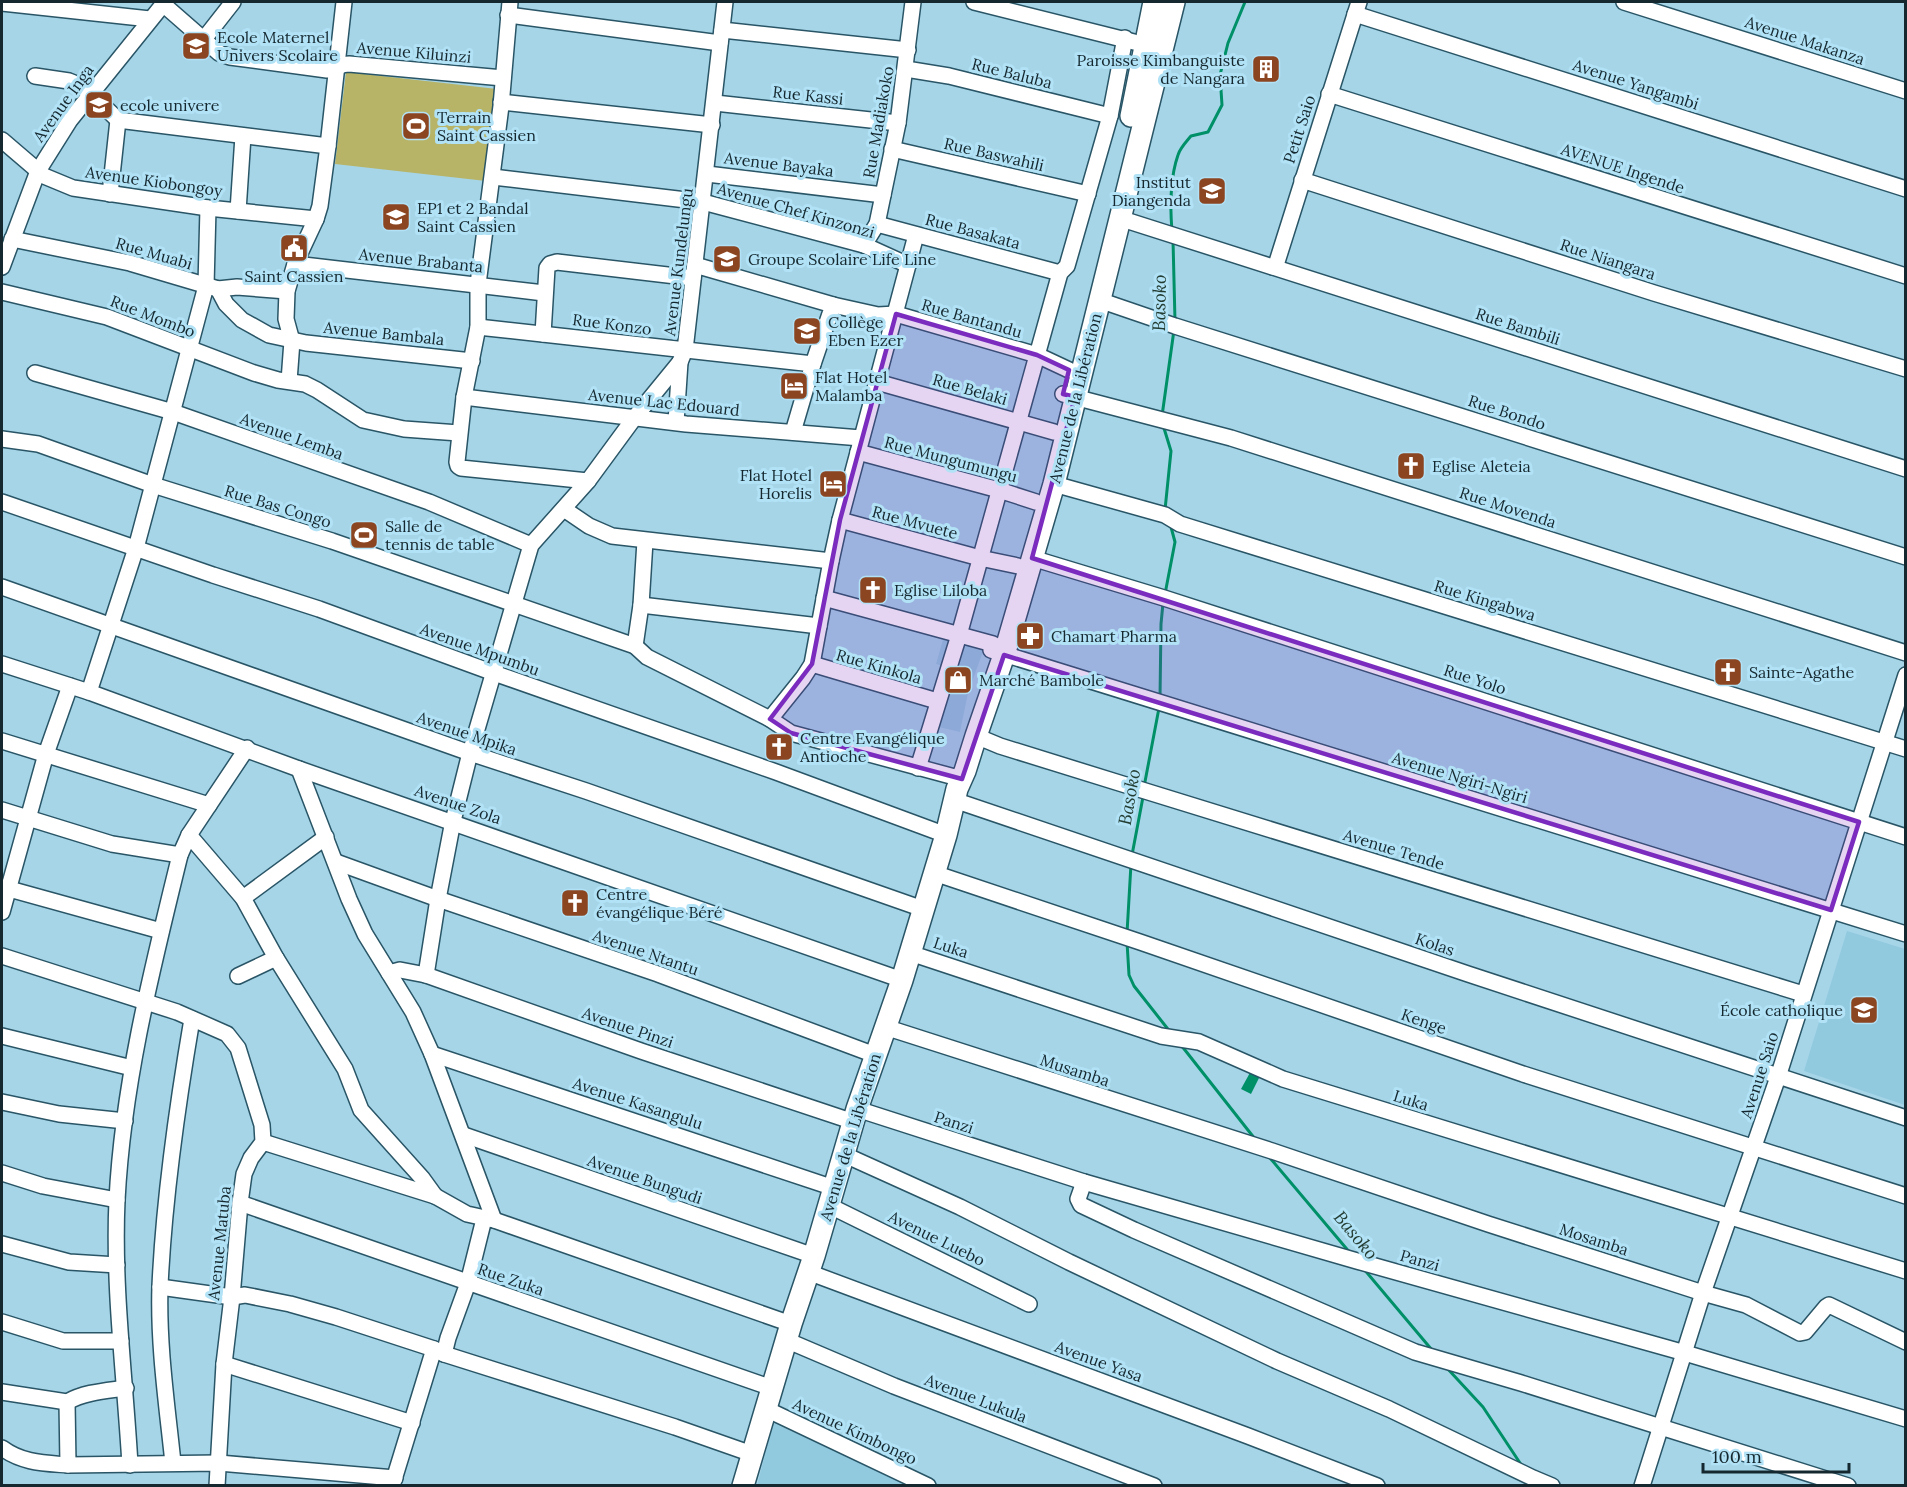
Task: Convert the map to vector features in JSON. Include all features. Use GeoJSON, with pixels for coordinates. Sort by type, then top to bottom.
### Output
{"type":"FeatureCollection","features":[{"type":"Feature","properties":{"kind":"highway","name":"Avenue de la Libération"},"geometry":{"type":"LineString","coordinates":[[743,1485],[855,1116],[902,980],[946,835],[966,734],[1054,484],[1069,396],[1069,370],[1129,126],[1135,42],[1154,2]]}},
{"type":"Feature","properties":{"kind":"highway","name":"Avenue de la Libération"},"geometry":{"type":"LineString","coordinates":[[1025,562],[1035,502],[1054,432],[1069,396],[1099,300],[1174,2]]}},
{"type":"Feature","properties":{"kind":"highway","name":"Avenue de la Libération"},"geometry":{"type":"LineString","coordinates":[[957,787],[975,736],[996,650]]}},
{"type":"Feature","properties":{"kind":"street"},"geometry":{"type":"LineString","coordinates":[[204,39],[233,2]]}},
{"type":"Feature","properties":{"kind":"street"},"geometry":{"type":"LineString","coordinates":[[289,381],[292,341],[286,319],[287,291],[295,264],[316,219],[328,146],[344,2]]}},
{"type":"Feature","properties":{"kind":"street","name":"Avenue Kundelungu"},"geometry":{"type":"LineString","coordinates":[[676,422],[707,174],[725,2]]}},
{"type":"Feature","properties":{"kind":"street","name":"Rue Madiakoko"},"geometry":{"type":"LineString","coordinates":[[864,245],[877,224],[898,123],[914,2]]}},
{"type":"Feature","properties":{"kind":"street"},"geometry":{"type":"LineString","coordinates":[[918,768],[959,634],[1060,273],[1067,266],[1110,116],[1135,42],[974,2]]}},
{"type":"Feature","properties":{"kind":"street","name":"Avenue Makanza"},"geometry":{"type":"LineString","coordinates":[[1624,2],[1905,91]]}},
{"type":"Feature","properties":{"kind":"street"},"geometry":{"type":"LineString","coordinates":[[2,3],[150,19]]}},
{"type":"Feature","properties":{"kind":"street","name":"Avenue Kiluinzi"},"geometry":{"type":"LineString","coordinates":[[164,3],[219,53],[243,60],[327,70],[349,64],[503,78]]}},
{"type":"Feature","properties":{"kind":"street","name":"Avenue Inga"},"geometry":{"type":"LineString","coordinates":[[2,267],[38,171],[70,120],[164,3]]}},
{"type":"Feature","properties":{"kind":"street"},"geometry":{"type":"LineString","coordinates":[[588,481],[461,468],[457,462],[464,397],[478,327],[478,284],[493,177],[509,8],[721,36],[908,50]]}},
{"type":"Feature","properties":{"kind":"street","name":"Petit Saio"},"geometry":{"type":"LineString","coordinates":[[1273,267],[1276,265],[1357,8]]}},
{"type":"Feature","properties":{"kind":"street","name":"Avenue Yangambi"},"geometry":{"type":"LineString","coordinates":[[1357,8],[1905,189]]}},
{"type":"Feature","properties":{"kind":"street","name":"Rue Baluba"},"geometry":{"type":"LineString","coordinates":[[906,69],[949,76],[1110,116]]}},
{"type":"Feature","properties":{"kind":"street"},"geometry":{"type":"LineString","coordinates":[[35,76],[74,82],[91,94],[118,120],[328,146]]}},
{"type":"Feature","properties":{"kind":"street","name":"AVENUE Ingende"},"geometry":{"type":"LineString","coordinates":[[1329,94],[1905,276]]}},
{"type":"Feature","properties":{"kind":"street"},"geometry":{"type":"LineString","coordinates":[[501,102],[712,125]]}},
{"type":"Feature","properties":{"kind":"street","name":"Rue Kassi"},"geometry":{"type":"LineString","coordinates":[[715,103],[898,123]]}},
{"type":"Feature","properties":{"kind":"street"},"geometry":{"type":"LineString","coordinates":[[110,194],[118,120]]}},
{"type":"Feature","properties":{"kind":"street"},"geometry":{"type":"LineString","coordinates":[[238,211],[243,136]]}},
{"type":"Feature","properties":{"kind":"street","name":"Avenue Kiobongoy"},"geometry":{"type":"LineString","coordinates":[[2,140],[44,176],[73,188],[238,211],[316,219]]}},
{"type":"Feature","properties":{"kind":"street","name":"Rue Baswahili"},"geometry":{"type":"LineString","coordinates":[[892,149],[1088,194]]}},
{"type":"Feature","properties":{"kind":"street","name":"Avenue Bayaka"},"geometry":{"type":"LineString","coordinates":[[707,174],[883,195]]}},
{"type":"Feature","properties":{"kind":"street","name":"Avenue Chef Kinzonzi"},"geometry":{"type":"LineString","coordinates":[[493,177],[703,202],[864,245],[908,265]]}},
{"type":"Feature","properties":{"kind":"street","name":"Rue Niangara"},"geometry":{"type":"LineString","coordinates":[[1302,180],[1654,293],[1905,369]]}},
{"type":"Feature","properties":{"kind":"street"},"geometry":{"type":"LineString","coordinates":[[89,692],[136,548],[190,350],[212,288],[208,207]]}},
{"type":"Feature","properties":{"kind":"street","name":"Rue Bambili"},"geometry":{"type":"LineString","coordinates":[[1119,218],[1905,469]]}},
{"type":"Feature","properties":{"kind":"street","name":"Rue Basakata"},"geometry":{"type":"LineString","coordinates":[[877,224],[1060,273]]}},
{"type":"Feature","properties":{"kind":"street"},"geometry":{"type":"LineString","coordinates":[[770,718],[812,664],[840,520],[916,235]]}},
{"type":"Feature","properties":{"kind":"street","name":"Rue Muabi"},"geometry":{"type":"LineString","coordinates":[[12,239],[130,263],[212,288],[237,286],[287,291]]}},
{"type":"Feature","properties":{"kind":"street","name":"Rue Bantandu"},"geometry":{"type":"LineString","coordinates":[[544,293],[547,268],[550,264],[557,262],[694,271],[878,315],[896,314],[1037,355],[1069,370]]}},
{"type":"Feature","properties":{"kind":"street","name":"Avenue Brabanta"},"geometry":{"type":"LineString","coordinates":[[295,264],[544,293]]}},
{"type":"Feature","properties":{"kind":"street","name":"Avenue Bambala"},"geometry":{"type":"LineString","coordinates":[[212,288],[242,320],[269,335],[292,341],[472,361]]}},
{"type":"Feature","properties":{"kind":"street","name":"Rue Mombo"},"geometry":{"type":"LineString","coordinates":[[2,292],[107,317],[254,373],[305,384],[363,420],[404,429],[459,433]]}},
{"type":"Feature","properties":{"kind":"street"},"geometry":{"type":"LineString","coordinates":[[543,333],[544,293]]}},
{"type":"Feature","properties":{"kind":"street","name":"Rue Bondo"},"geometry":{"type":"LineString","coordinates":[[1099,300],[1165,323],[1905,557]]}},
{"type":"Feature","properties":{"kind":"street"},"geometry":{"type":"LineString","coordinates":[[793,432],[833,305]]}},
{"type":"Feature","properties":{"kind":"street","name":"Rue Konzo"},"geometry":{"type":"LineString","coordinates":[[478,327],[543,333],[683,356],[813,364]]}},
{"type":"Feature","properties":{"kind":"street"},"geometry":{"type":"LineString","coordinates":[[426,975],[453,821],[470,753],[531,545],[588,481],[634,417],[683,356]]}},
{"type":"Feature","properties":{"kind":"street","name":"Avenue Lemba"},"geometry":{"type":"LineString","coordinates":[[35,373],[173,412],[429,502],[531,545]]}},
{"type":"Feature","properties":{"kind":"street","name":"Rue Belaki"},"geometry":{"type":"LineString","coordinates":[[877,382],[1054,432]]}},
{"type":"Feature","properties":{"kind":"street","name":"Rue Movenda"},"geometry":{"type":"LineString","coordinates":[[1069,396],[1231,438],[1905,653]]}},
{"type":"Feature","properties":{"kind":"street","name":"Avenue Lac Edouard"},"geometry":{"type":"LineString","coordinates":[[464,397],[676,422],[793,432],[859,445]]}},
{"type":"Feature","properties":{"kind":"street","name":"Rue Bas Congo"},"geometry":{"type":"LineString","coordinates":[[2,439],[38,444],[153,485],[332,541],[635,646],[647,657],[770,718],[791,733],[918,768]]}},
{"type":"Feature","properties":{"kind":"street","name":"Rue Mungumungu"},"geometry":{"type":"LineString","coordinates":[[859,445],[1035,502]]}},
{"type":"Feature","properties":{"kind":"street","name":"Rue Kingabwa"},"geometry":{"type":"LineString","coordinates":[[1054,484],[1165,515],[1180,524],[1905,749]]}},
{"type":"Feature","properties":{"kind":"street","name":"Avenue Mpumbu"},"geometry":{"type":"LineString","coordinates":[[2,502],[319,609],[494,674],[776,772],[946,835]]}},
{"type":"Feature","properties":{"kind":"street"},"geometry":{"type":"LineString","coordinates":[[564,509],[589,526],[612,536],[831,561]]}},
{"type":"Feature","properties":{"kind":"street","name":"Rue Mvuete"},"geometry":{"type":"LineString","coordinates":[[840,520],[980,558],[1025,562]]}},
{"type":"Feature","properties":{"kind":"street"},"geometry":{"type":"LineString","coordinates":[[635,646],[641,604],[645,541]]}},
{"type":"Feature","properties":{"kind":"street","name":"Rue Yolo"},"geometry":{"type":"LineString","coordinates":[[1025,562],[1164,598],[1905,837]]}},
{"type":"Feature","properties":{"kind":"street","name":"Avenue Mpika"},"geometry":{"type":"LineString","coordinates":[[2,587],[470,753],[586,791],[923,909]]}},
{"type":"Feature","properties":{"kind":"street","name":"Avenue Ngiri-Ngiri"},"geometry":{"type":"LineString","coordinates":[[824,598],[959,634],[996,650],[1171,707],[1905,934]]}},
{"type":"Feature","properties":{"kind":"street"},"geometry":{"type":"LineString","coordinates":[[641,604],[819,626]]}},
{"type":"Feature","properties":{"kind":"street","name":"Avenue Zola"},"geometry":{"type":"LineString","coordinates":[[2,664],[89,692],[247,748],[299,769],[902,980]]}},
{"type":"Feature","properties":{"kind":"street","name":"Rue Kinkola"},"geometry":{"type":"LineString","coordinates":[[812,664],[937,701]]}},
{"type":"Feature","properties":{"kind":"street","name":"Avenue Saio"},"geometry":{"type":"LineString","coordinates":[[1642,1485],[1703,1293],[1778,1077],[1905,675]]}},
{"type":"Feature","properties":{"kind":"street"},"geometry":{"type":"LineString","coordinates":[[2,912],[5,888],[29,818],[46,754],[70,686]]}},
{"type":"Feature","properties":{"kind":"street","name":"Avenue Tende"},"geometry":{"type":"LineString","coordinates":[[975,736],[1156,795],[1803,994]]}},
{"type":"Feature","properties":{"kind":"street"},"geometry":{"type":"LineString","coordinates":[[2,741],[209,805]]}},
{"type":"Feature","properties":{"kind":"street"},"geometry":{"type":"LineString","coordinates":[[130,1465],[117,1265],[117,1200],[132,1068],[145,1001],[180,855],[189,835],[247,748]]}},
{"type":"Feature","properties":{"kind":"street","name":"Kolas"},"geometry":{"type":"LineString","coordinates":[[918,768],[957,787],[1122,856],[1468,974],[1905,1118]]}},
{"type":"Feature","properties":{"kind":"street"},"geometry":{"type":"LineString","coordinates":[[2,1448],[12,1456],[24,1460],[68,1465],[219,1463],[393,1482],[412,1423],[439,1351],[448,1338],[489,1219],[464,1135],[432,1054],[413,1012],[365,934],[299,769]]}},
{"type":"Feature","properties":{"kind":"street"},"geometry":{"type":"LineString","coordinates":[[2,810],[112,844],[180,855]]}},
{"type":"Feature","properties":{"kind":"street"},"geometry":{"type":"LineString","coordinates":[[189,835],[243,898],[276,958],[345,1069],[361,1110],[422,1178],[435,1196]]}},
{"type":"Feature","properties":{"kind":"street"},"geometry":{"type":"LineString","coordinates":[[243,898],[326,837]]}},
{"type":"Feature","properties":{"kind":"street","name":"Avenue Ntantu"},"geometry":{"type":"LineString","coordinates":[[336,862],[658,974],[875,1055]]}},
{"type":"Feature","properties":{"kind":"street","name":"Kenge"},"geometry":{"type":"LineString","coordinates":[[934,873],[1151,945],[1523,1074],[1905,1196]]}},
{"type":"Feature","properties":{"kind":"street"},"geometry":{"type":"LineString","coordinates":[[5,888],[161,931]]}},
{"type":"Feature","properties":{"kind":"street","name":"Luka"},"geometry":{"type":"LineString","coordinates":[[910,953],[1161,1036],[1193,1040],[1283,1080],[1905,1271]]}},
{"type":"Feature","properties":{"kind":"street"},"geometry":{"type":"LineString","coordinates":[[2,956],[177,1012],[226,1034],[238,1048],[262,1125],[263,1142],[435,1196]]}},
{"type":"Feature","properties":{"kind":"street"},"geometry":{"type":"LineString","coordinates":[[238,976],[276,958]]}},
{"type":"Feature","properties":{"kind":"street","name":"Avenue Pinzi"},"geometry":{"type":"LineString","coordinates":[[389,973],[400,970],[426,975],[641,1051],[855,1116]]}},
{"type":"Feature","properties":{"kind":"street"},"geometry":{"type":"LineString","coordinates":[[173,1463],[161,1335],[160,1287],[167,1194],[192,1019]]}},
{"type":"Feature","properties":{"kind":"street","name":"Musamba"},"geometry":{"type":"LineString","coordinates":[[885,1027],[1254,1145]]}},
{"type":"Feature","properties":{"kind":"street"},"geometry":{"type":"LineString","coordinates":[[2,1036],[132,1068]]}},
{"type":"Feature","properties":{"kind":"street","name":"Avenue Kasangulu"},"geometry":{"type":"LineString","coordinates":[[432,1054],[831,1197]]}},
{"type":"Feature","properties":{"kind":"street"},"geometry":{"type":"LineString","coordinates":[[2,1102],[59,1114],[125,1121]]}},
{"type":"Feature","properties":{"kind":"street","name":"Panzi"},"geometry":{"type":"LineString","coordinates":[[855,1116],[1357,1262],[1685,1353],[1905,1419]]}},
{"type":"Feature","properties":{"kind":"street","name":"Avenue Bungudi"},"geometry":{"type":"LineString","coordinates":[[464,1135],[811,1264]]}},
{"type":"Feature","properties":{"kind":"street","name":"Avenue Matuba"},"geometry":{"type":"LineString","coordinates":[[217,1485],[224,1364],[240,1203],[244,1174],[251,1158],[263,1142]]}},
{"type":"Feature","properties":{"kind":"street","name":"Mosamba"},"geometry":{"type":"LineString","coordinates":[[1254,1145],[1488,1224],[1746,1305],[1803,1334],[1826,1307],[1832,1305],[1905,1342]]}},
{"type":"Feature","properties":{"kind":"street"},"geometry":{"type":"LineString","coordinates":[[844,1155],[960,1207],[1069,1262],[1277,1361],[1389,1408],[1552,1485]]}},
{"type":"Feature","properties":{"kind":"street"},"geometry":{"type":"LineString","coordinates":[[2,1173],[43,1186],[117,1200]]}},
{"type":"Feature","properties":{"kind":"street"},"geometry":{"type":"LineString","coordinates":[[1084,1182],[1078,1199],[1081,1204],[1134,1230],[1415,1352],[1581,1401],[1848,1485]]}},
{"type":"Feature","properties":{"kind":"street","name":"Avenue Lukula"},"geometry":{"type":"LineString","coordinates":[[435,1196],[467,1214],[489,1219],[789,1332],[894,1386],[1154,1485]]}},
{"type":"Feature","properties":{"kind":"street","name":"Avenue Luebo"},"geometry":{"type":"LineString","coordinates":[[831,1197],[1029,1304]]}},
{"type":"Feature","properties":{"kind":"street","name":"Rue Zuka"},"geometry":{"type":"LineString","coordinates":[[240,1203],[772,1388]]}},
{"type":"Feature","properties":{"kind":"street"},"geometry":{"type":"LineString","coordinates":[[2,1244],[69,1262],[117,1265]]}},
{"type":"Feature","properties":{"kind":"street","name":"Avenue Yasa"},"geometry":{"type":"LineString","coordinates":[[811,1264],[1377,1485]]}},
{"type":"Feature","properties":{"kind":"street"},"geometry":{"type":"LineString","coordinates":[[160,1287],[232,1298],[245,1295],[290,1304],[675,1427],[752,1454]]}},
{"type":"Feature","properties":{"kind":"street"},"geometry":{"type":"LineString","coordinates":[[2,1322],[63,1341],[121,1341]]}},
{"type":"Feature","properties":{"kind":"street"},"geometry":{"type":"LineString","coordinates":[[224,1364],[412,1423]]}},
{"type":"Feature","properties":{"kind":"street"},"geometry":{"type":"LineString","coordinates":[[2,1392],[67,1402],[90,1393],[126,1388]]}},
{"type":"Feature","properties":{"kind":"street"},"geometry":{"type":"LineString","coordinates":[[67,1402],[68,1465]]}},
{"type":"Feature","properties":{"kind":"street","name":"Avenue Kimbongo"},"geometry":{"type":"LineString","coordinates":[[766,1409],[928,1485]]}},
{"type":"Feature","properties":{"kind":"highlighted area"},"geometry":{"type":"Polygon","coordinates":[[[896,314],[1037,355],[1069,370],[1063,394],[1075,397],[1032,558],[1859,822],[1831,910],[1004,655],[962,779],[791,733],[770,719],[812,664],[840,520],[896,314]]]}},
{"type":"Feature","properties":{"kind":"shaded area","name":"Terrain Saint Cassien"},"geometry":{"type":"Polygon","coordinates":[[[346,72],[497,89],[486,181],[335,164],[346,72]]]}},
{"type":"Feature","properties":{"kind":"shaded area","name":"Marché Bambole"},"geometry":{"type":"Polygon","coordinates":[[[944,636],[985,646],[968,693],[960,732],[930,725],[948,667],[936,664],[944,636]]]}},
{"type":"Feature","properties":{"kind":"shaded area","name":"École catholique"},"geometry":{"type":"Polygon","coordinates":[[[1847,931],[1905,949],[1905,1105],[1804,1071],[1847,931]]]}},
{"type":"Feature","properties":{"kind":"shaded area"},"geometry":{"type":"Polygon","coordinates":[[[1252,1069],[1261,1074],[1251,1094],[1241,1089],[1252,1069]]]}},
{"type":"Feature","properties":{"kind":"shaded area"},"geometry":{"type":"Polygon","coordinates":[[[773,1423],[912,1485],[757,1486],[773,1423]]]}},
{"type":"Feature","properties":{"kind":"waterway","name":"Basoko"},"geometry":{"type":"LineString","coordinates":[[1172,231],[1171,193],[1178,155],[1191,136],[1208,132],[1222,105],[1220,75],[1228,43],[1245,2]]}},
{"type":"Feature","properties":{"kind":"waterway","name":"Basoko"},"geometry":{"type":"LineString","coordinates":[[1173,240],[1175,321]]}},
{"type":"Feature","properties":{"kind":"waterway","name":"Basoko"},"geometry":{"type":"LineString","coordinates":[[1162,416],[1174,330]]}},
{"type":"Feature","properties":{"kind":"waterway","name":"Basoko"},"geometry":{"type":"LineString","coordinates":[[1163,425],[1171,451],[1165,510]]}},
{"type":"Feature","properties":{"kind":"waterway","name":"Basoko"},"geometry":{"type":"LineString","coordinates":[[1165,594],[1175,542],[1171,527]]}},
{"type":"Feature","properties":{"kind":"waterway","name":"Basoko"},"geometry":{"type":"LineString","coordinates":[[1160,698],[1163,603]]}},
{"type":"Feature","properties":{"kind":"waterway","name":"Basoko"},"geometry":{"type":"LineString","coordinates":[[1144,787],[1159,708]]}},
{"type":"Feature","properties":{"kind":"waterway","name":"Basoko"},"geometry":{"type":"LineString","coordinates":[[1132,855],[1143,797]]}},
{"type":"Feature","properties":{"kind":"waterway","name":"Basoko"},"geometry":{"type":"LineString","coordinates":[[1127,933],[1131,864]]}},
{"type":"Feature","properties":{"kind":"waterway","name":"Basoko"},"geometry":{"type":"LineString","coordinates":[[1127,942],[1129,975],[1134,986],[1171,1033]]}},
{"type":"Feature","properties":{"kind":"waterway","name":"Basoko"},"geometry":{"type":"LineString","coordinates":[[1181,1045],[1255,1139]]}},
{"type":"Feature","properties":{"kind":"waterway","name":"Basoko"},"geometry":{"type":"LineString","coordinates":[[1270,1158],[1351,1254]]}},
{"type":"Feature","properties":{"kind":"waterway","name":"Basoko"},"geometry":{"type":"LineString","coordinates":[[1363,1268],[1432,1350]]}},
{"type":"Feature","properties":{"kind":"waterway","name":"Basoko"},"geometry":{"type":"LineString","coordinates":[[1446,1367],[1483,1407],[1522,1466]]}},
{"type":"Feature","properties":{"kind":"place","name":"Ecole Maternel Univers Scolaire"},"geometry":{"type":"Point","coordinates":[196,46]}},
{"type":"Feature","properties":{"kind":"place","name":"Paroisse Kimbanguiste de Nangara"},"geometry":{"type":"Point","coordinates":[1266,69]}},
{"type":"Feature","properties":{"kind":"place","name":"ecole univere"},"geometry":{"type":"Point","coordinates":[99,105]}},
{"type":"Feature","properties":{"kind":"place","name":"Terrain Saint Cassien"},"geometry":{"type":"Point","coordinates":[416,126]}},
{"type":"Feature","properties":{"kind":"place","name":"Institut Diangenda"},"geometry":{"type":"Point","coordinates":[1212,191]}},
{"type":"Feature","properties":{"kind":"place","name":"EP1 et 2 Bandal Saint Cassien"},"geometry":{"type":"Point","coordinates":[396,217]}},
{"type":"Feature","properties":{"kind":"place","name":"Saint Cassien"},"geometry":{"type":"Point","coordinates":[294,248]}},
{"type":"Feature","properties":{"kind":"place","name":"Groupe Scolaire Life Line"},"geometry":{"type":"Point","coordinates":[727,259]}},
{"type":"Feature","properties":{"kind":"place","name":"Collège Eben Ezer"},"geometry":{"type":"Point","coordinates":[807,331]}},
{"type":"Feature","properties":{"kind":"place","name":"Flat Hotel Malamba"},"geometry":{"type":"Point","coordinates":[794,386]}},
{"type":"Feature","properties":{"kind":"place","name":"Eglise Aleteia"},"geometry":{"type":"Point","coordinates":[1411,466]}},
{"type":"Feature","properties":{"kind":"place","name":"Flat Hotel Horelis"},"geometry":{"type":"Point","coordinates":[833,484]}},
{"type":"Feature","properties":{"kind":"place","name":"Salle de tennis de table"},"geometry":{"type":"Point","coordinates":[364,535]}},
{"type":"Feature","properties":{"kind":"place","name":"Eglise Liloba"},"geometry":{"type":"Point","coordinates":[873,590]}},
{"type":"Feature","properties":{"kind":"place","name":"Chamart Pharma"},"geometry":{"type":"Point","coordinates":[1030,636]}},
{"type":"Feature","properties":{"kind":"place","name":"Sainte-Agathe"},"geometry":{"type":"Point","coordinates":[1728,672]}},
{"type":"Feature","properties":{"kind":"place","name":"Marché Bambole"},"geometry":{"type":"Point","coordinates":[958,680]}},
{"type":"Feature","properties":{"kind":"place","name":"Centre Evangélique Antioche"},"geometry":{"type":"Point","coordinates":[779,747]}},
{"type":"Feature","properties":{"kind":"place","name":"Centre évangélique Béré"},"geometry":{"type":"Point","coordinates":[575,903]}},
{"type":"Feature","properties":{"kind":"place","name":"École catholique"},"geometry":{"type":"Point","coordinates":[1864,1010]}}]}
